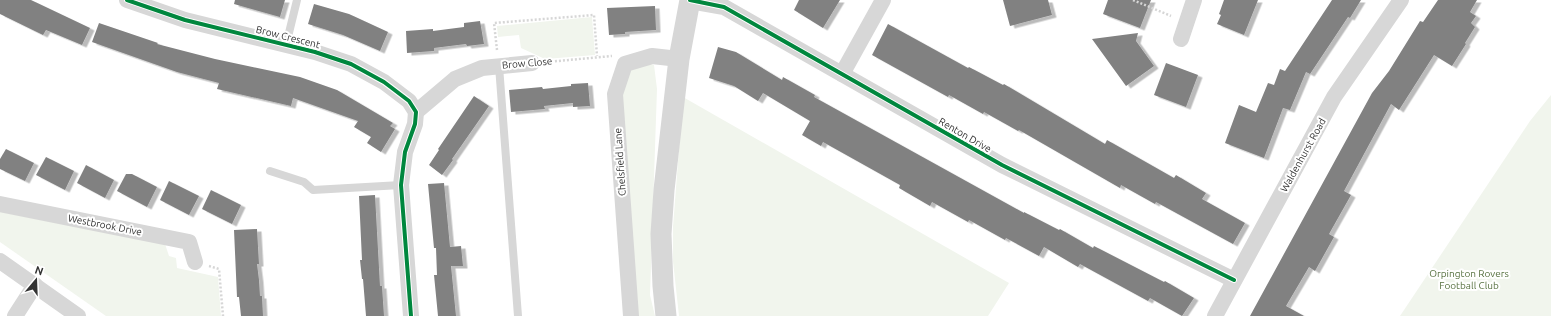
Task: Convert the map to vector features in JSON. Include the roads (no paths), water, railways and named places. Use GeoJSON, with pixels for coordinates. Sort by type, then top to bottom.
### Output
{"type":"FeatureCollection","features":[{"type":"Feature","properties":{"kind":"street","name":"Brow Crescent"},"geometry":{"type":"LineString","coordinates":[[127,0],[185,20],[315,52],[351,64],[390,87],[410,101],[416,112]]}},
{"type":"Feature","properties":{"kind":"street"},"geometry":{"type":"LineString","coordinates":[[666,316],[661,234],[664,190],[679,59],[690,0]]}},
{"type":"Feature","properties":{"kind":"street","name":"Renton Drive"},"geometry":{"type":"LineString","coordinates":[[690,0],[724,7],[1002,165],[1234,280]]}},
{"type":"Feature","properties":{"kind":"street"},"geometry":{"type":"LineString","coordinates":[[842,74],[882,0]]}},
{"type":"Feature","properties":{"kind":"street"},"geometry":{"type":"LineString","coordinates":[[1181,39],[1194,0]]}},
{"type":"Feature","properties":{"kind":"street","name":"Waldenhurst Road"},"geometry":{"type":"LineString","coordinates":[[1215,316],[1334,97],[1401,0]]}},
{"type":"Feature","properties":{"kind":"street","name":"Chelsfield Lane"},"geometry":{"type":"LineString","coordinates":[[631,316],[615,94],[625,64],[652,56],[679,59]]}},
{"type":"Feature","properties":{"kind":"street","name":"Brow Close"},"geometry":{"type":"LineString","coordinates":[[416,112],[456,79],[482,68],[532,63]]}},
{"type":"Feature","properties":{"kind":"street"},"geometry":{"type":"LineString","coordinates":[[411,316],[401,185],[405,152],[415,124],[416,112]]}},
{"type":"Feature","properties":{"kind":"street","name":"Westbrook Drive"},"geometry":{"type":"LineString","coordinates":[[0,204],[189,242],[196,262]]}},
{"type":"Feature","properties":{"kind":"street"},"geometry":{"type":"LineString","coordinates":[[0,261],[78,316]]}},
{"type":"Feature","properties":{"kind":"street"},"geometry":{"type":"LineString","coordinates":[[15,316],[36,285]]}},
{"type":"Feature","properties":{"kind":"lane"},"geometry":{"type":"LineString","coordinates":[[286,45],[297,0]]}},
{"type":"Feature","properties":{"kind":"lane"},"geometry":{"type":"LineString","coordinates":[[499,66],[518,316]]}},
{"type":"Feature","properties":{"kind":"lane"},"geometry":{"type":"LineString","coordinates":[[270,171],[304,182],[313,190],[401,185]]}},
{"type":"Feature","properties":{"kind":"park label","name":"Orpington Rovers Football Club"},"geometry":{"type":"Point","coordinates":[1469,278]}}]}
